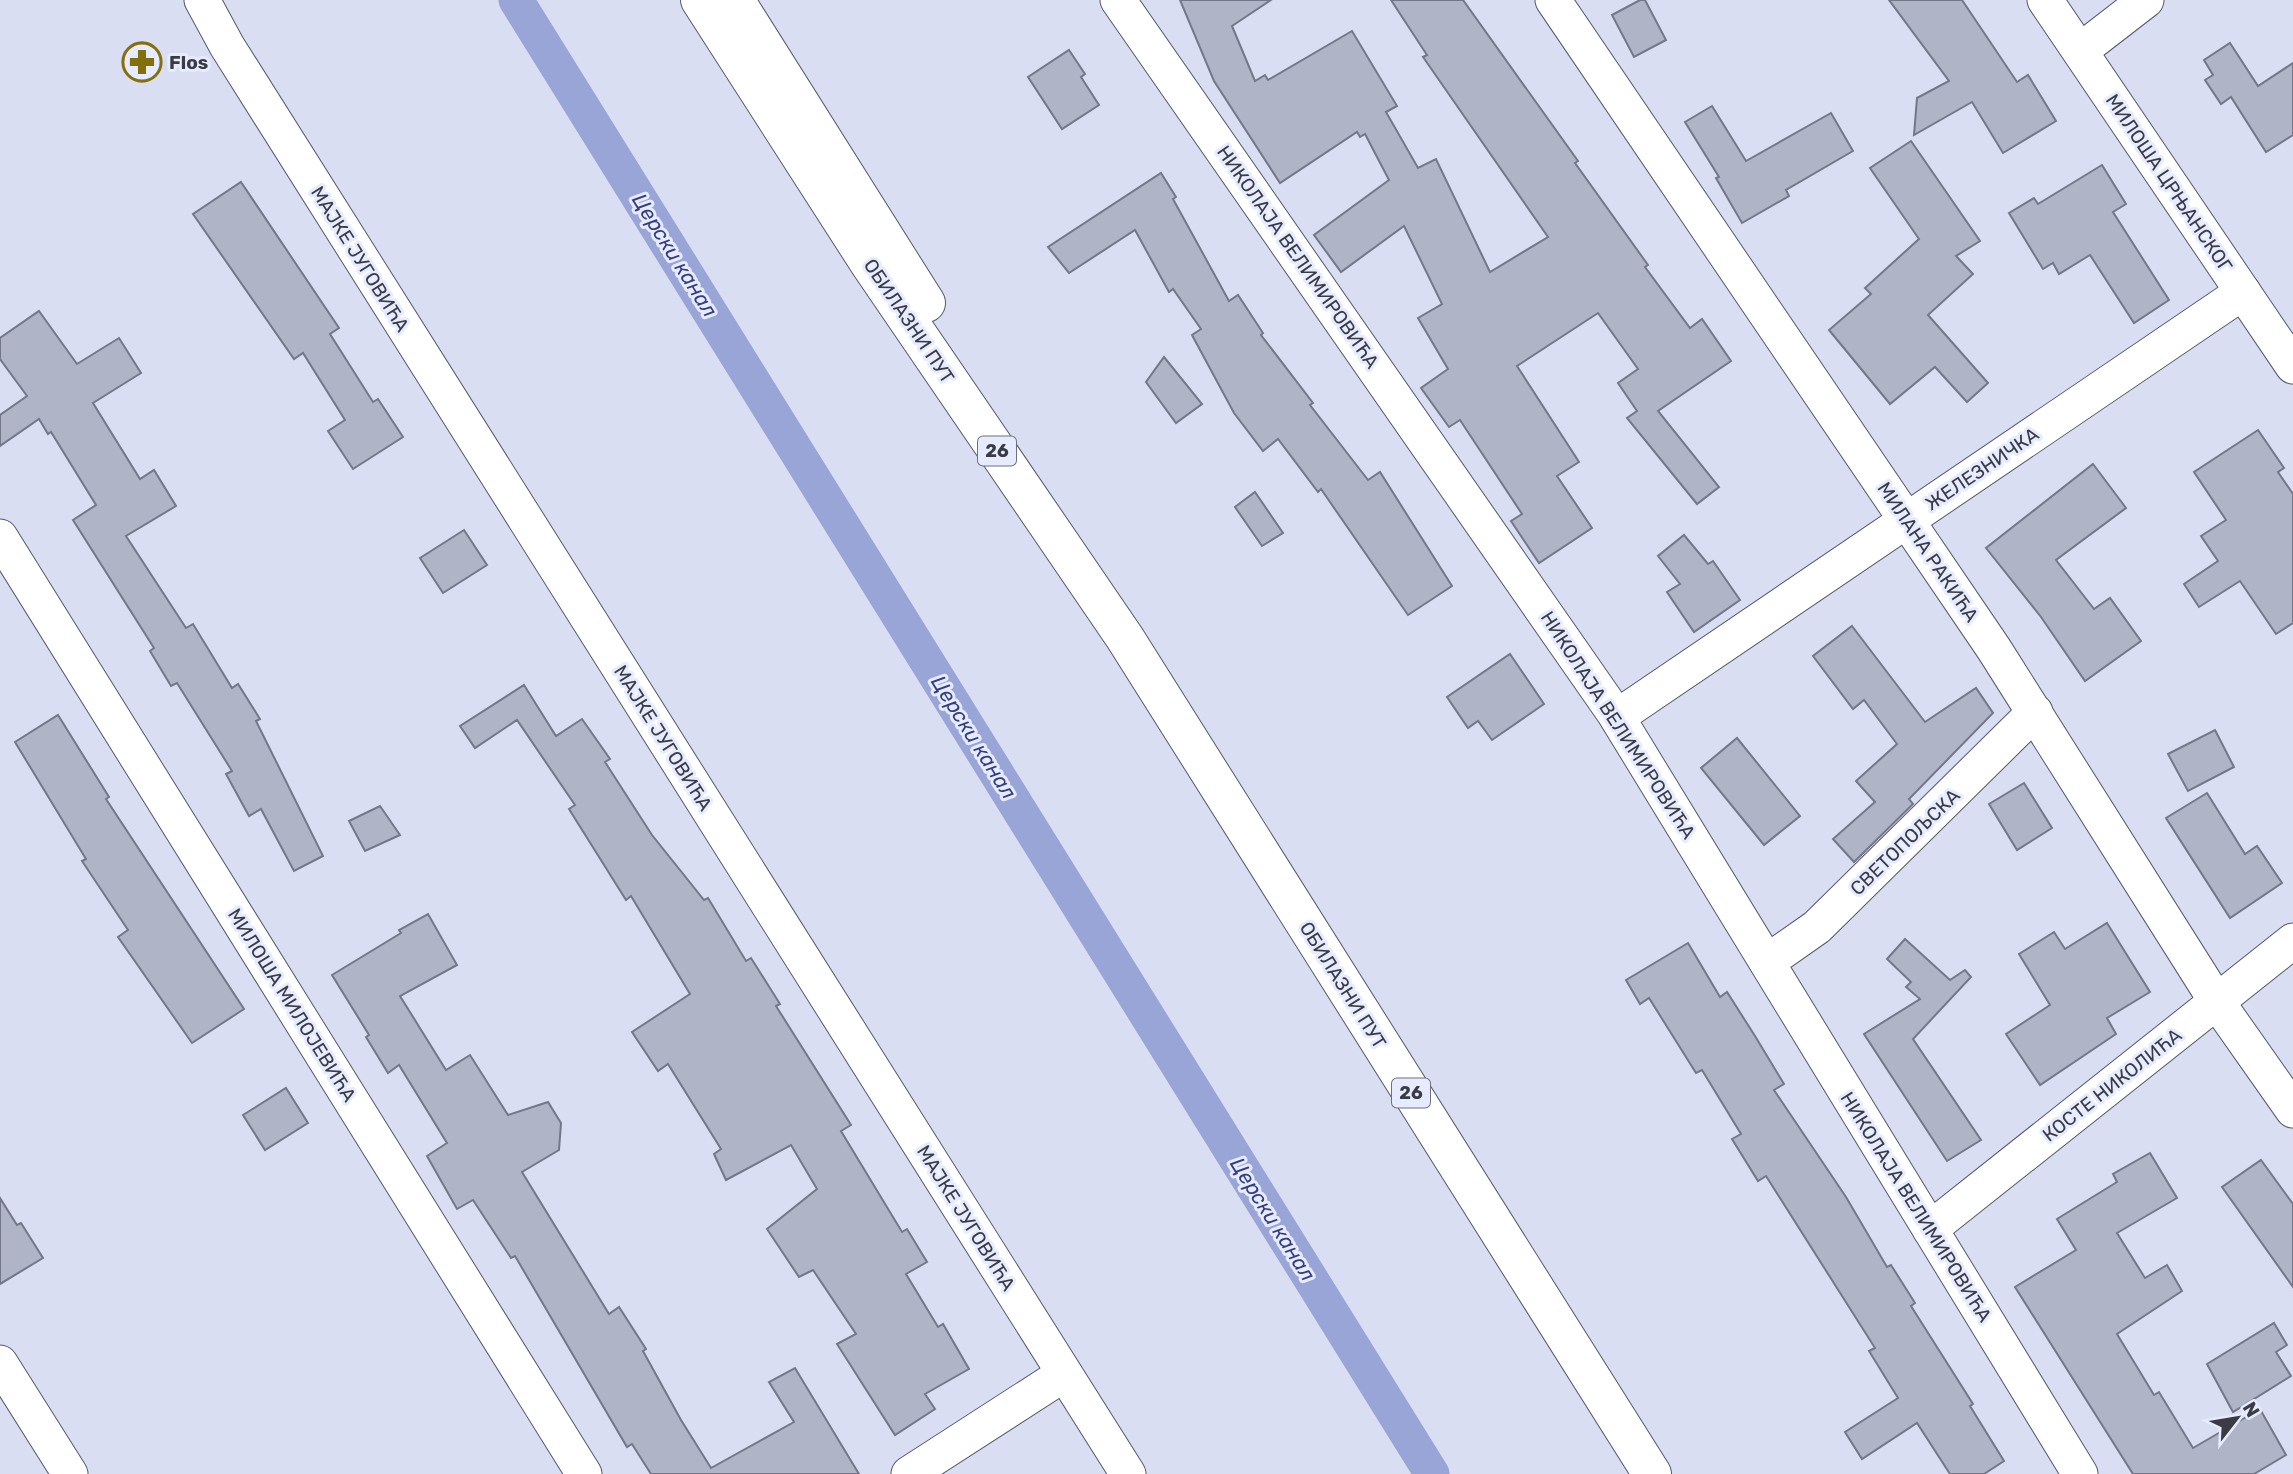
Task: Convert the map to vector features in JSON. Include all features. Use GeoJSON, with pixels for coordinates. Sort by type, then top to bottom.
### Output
{"type":"FeatureCollection","features":[{"type":"Feature","properties":{"kind":"main road","name":"ОБИЛАЗНИ ПУТ"},"geometry":{"type":"LineString","coordinates":[[700,0],[862,252],[1125,638],[1652,1474]]}},
{"type":"Feature","properties":{"kind":"main road","name":"ОБИЛАЗНИ ПУТ"},"geometry":{"type":"LineString","coordinates":[[735,0],[1064,527],[1125,638]]}},
{"type":"Feature","properties":{"kind":"main road"},"geometry":{"type":"LineString","coordinates":[[758,0],[917,262],[926,303]]}},
{"type":"Feature","properties":{"kind":"street","name":"МАЈКЕ ЈУГОВИЋА"},"geometry":{"type":"LineString","coordinates":[[202,0],[227,46],[463,424],[1128,1474]]}},
{"type":"Feature","properties":{"kind":"street","name":"НИКОЛАЈА ВЕЛИМИРОВИЋА"},"geometry":{"type":"LineString","coordinates":[[1118,0],[1617,717],[2080,1474]]}},
{"type":"Feature","properties":{"kind":"street","name":"МИЛАНА РАКИЋА"},"geometry":{"type":"LineString","coordinates":[[1553,0],[2035,712],[2217,1002],[2293,1110]]}},
{"type":"Feature","properties":{"kind":"street","name":"МИЛОША ЦРЊАНСКОГ"},"geometry":{"type":"LineString","coordinates":[[2045,0],[2293,366]]}},
{"type":"Feature","properties":{"kind":"street"},"geometry":{"type":"LineString","coordinates":[[2080,51],[2146,0]]}},
{"type":"Feature","properties":{"kind":"street","name":"ЖЕЛЕЗНИЧКА"},"geometry":{"type":"LineString","coordinates":[[1617,717],[2243,292]]}},
{"type":"Feature","properties":{"kind":"street","name":"МИЛОША МИЛОЈЕВИЋА"},"geometry":{"type":"LineString","coordinates":[[0,537],[584,1474]]}},
{"type":"Feature","properties":{"kind":"street","name":"СВЕТОПОЉСКА"},"geometry":{"type":"LineString","coordinates":[[1767,962],[1817,927],[2035,712]]}},
{"type":"Feature","properties":{"kind":"street","name":"КОСТЕ НИКОЛИЋА"},"geometry":{"type":"LineString","coordinates":[[1930,1229],[2293,941]]}},
{"type":"Feature","properties":{"kind":"street"},"geometry":{"type":"LineString","coordinates":[[0,1363],[70,1474]]}},
{"type":"Feature","properties":{"kind":"street"},"geometry":{"type":"LineString","coordinates":[[909,1474],[1064,1374]]}},
{"type":"Feature","properties":{"kind":"building"},"geometry":{"type":"Polygon","coordinates":[[[1180,0],[1271,0],[1232,26],[1255,81],[1265,75],[1268,80],[1352,31],[1397,106],[1386,112],[1418,168],[1436,159],[1490,272],[1548,237],[1423,57],[1427,55],[1391,0],[1463,0],[1578,161],[1575,163],[1690,328],[1702,319],[1731,361],[1658,411],[1719,487],[1697,504],[1627,418],[1637,411],[1618,383],[1638,369],[1598,313],[1517,366],[1579,462],[1557,476],[1592,528],[1539,563],[1511,521],[1522,514],[1460,420],[1449,427],[1421,388],[1448,369],[1418,318],[1442,304],[1404,226],[1341,272],[1314,235],[1389,180],[1365,134],[1360,137],[1357,132],[1280,183],[1214,81],[1180,0]]]}},
{"type":"Feature","properties":{"kind":"building"},"geometry":{"type":"Polygon","coordinates":[[[1645,0],[1666,40],[1634,57],[1612,15],[1645,0]]]}},
{"type":"Feature","properties":{"kind":"building"},"geometry":{"type":"Polygon","coordinates":[[[1889,0],[1962,0],[2017,82],[2028,75],[2056,121],[2003,153],[1972,102],[1914,135],[1917,98],[1949,81],[1889,0]]]}},
{"type":"Feature","properties":{"kind":"building"},"geometry":{"type":"Polygon","coordinates":[[[2230,43],[2258,86],[2293,63],[2293,135],[2266,152],[2231,97],[2221,104],[2205,80],[2213,75],[2204,60],[2230,43]]]}},
{"type":"Feature","properties":{"kind":"building"},"geometry":{"type":"Polygon","coordinates":[[[1069,50],[1085,74],[1081,77],[1099,105],[1062,129],[1028,77],[1069,50]]]}},
{"type":"Feature","properties":{"kind":"building"},"geometry":{"type":"Polygon","coordinates":[[[1712,106],[1746,161],[1831,113],[1853,151],[1786,190],[1789,196],[1742,223],[1716,178],[1719,177],[1685,122],[1712,106]]]}},
{"type":"Feature","properties":{"kind":"building"},"geometry":{"type":"Polygon","coordinates":[[[1911,141],[1980,241],[1956,256],[1973,274],[1928,315],[1988,383],[1967,402],[1935,367],[1890,404],[1829,330],[1871,294],[1865,288],[1919,239],[1870,168],[1911,141]]]}},
{"type":"Feature","properties":{"kind":"building"},"geometry":{"type":"Polygon","coordinates":[[[2102,165],[2126,204],[2113,212],[2169,300],[2134,323],[2090,255],[2059,274],[2053,263],[2043,269],[2009,213],[2034,198],[2038,204],[2102,165]]]}},
{"type":"Feature","properties":{"kind":"building"},"geometry":{"type":"Polygon","coordinates":[[[1161,173],[1229,301],[1238,295],[1263,333],[1261,335],[1313,403],[1310,405],[1368,480],[1380,472],[1452,586],[1408,615],[1321,489],[1318,492],[1278,439],[1263,451],[1234,413],[1192,335],[1201,329],[1173,289],[1169,292],[1135,230],[1069,273],[1048,247],[1161,173]]]}},
{"type":"Feature","properties":{"kind":"building"},"geometry":{"type":"Polygon","coordinates":[[[241,182],[339,328],[330,334],[373,402],[378,399],[403,437],[353,469],[328,431],[345,420],[303,353],[294,359],[193,214],[241,182]]]}},
{"type":"Feature","properties":{"kind":"building"},"geometry":{"type":"Polygon","coordinates":[[[39,311],[77,364],[119,338],[141,373],[93,403],[140,479],[154,470],[176,506],[126,536],[186,628],[193,624],[232,688],[238,684],[260,719],[256,721],[323,856],[294,871],[261,809],[249,816],[226,774],[232,771],[177,683],[171,686],[150,651],[154,648],[73,520],[96,505],[51,432],[48,434],[39,419],[0,446],[0,415],[27,396],[0,359],[0,338],[39,311]]]}},
{"type":"Feature","properties":{"kind":"building"},"geometry":{"type":"Polygon","coordinates":[[[1164,357],[1202,404],[1176,423],[1146,382],[1164,357]]]}},
{"type":"Feature","properties":{"kind":"building"},"geometry":{"type":"Polygon","coordinates":[[[2258,430],[2284,468],[2278,472],[2293,494],[2293,623],[2276,634],[2240,581],[2199,607],[2184,584],[2218,561],[2201,536],[2226,520],[2194,472],[2258,430]]]}},
{"type":"Feature","properties":{"kind":"building"},"geometry":{"type":"Polygon","coordinates":[[[2093,464],[2126,508],[2056,560],[2094,609],[2110,598],[2141,641],[2085,681],[2041,617],[1986,548],[2093,464]]]}},
{"type":"Feature","properties":{"kind":"building"},"geometry":{"type":"Polygon","coordinates":[[[1255,492],[1283,533],[1262,546],[1235,507],[1255,492]]]}},
{"type":"Feature","properties":{"kind":"building"},"geometry":{"type":"Polygon","coordinates":[[[464,530],[487,565],[443,593],[420,558],[464,530]]]}},
{"type":"Feature","properties":{"kind":"building"},"geometry":{"type":"Polygon","coordinates":[[[1684,535],[1708,564],[1713,561],[1740,600],[1694,632],[1667,592],[1680,584],[1658,556],[1684,535]]]}},
{"type":"Feature","properties":{"kind":"building"},"geometry":{"type":"Polygon","coordinates":[[[1852,626],[1925,722],[1976,688],[1993,713],[1909,799],[1913,804],[1854,862],[1833,839],[1875,802],[1856,781],[1897,744],[1864,700],[1853,709],[1813,656],[1852,626]]]}},
{"type":"Feature","properties":{"kind":"building"},"geometry":{"type":"Polygon","coordinates":[[[1510,654],[1544,704],[1492,740],[1478,721],[1468,728],[1447,697],[1510,654]]]}},
{"type":"Feature","properties":{"kind":"building"},"geometry":{"type":"Polygon","coordinates":[[[524,685],[556,736],[582,719],[610,759],[605,762],[652,835],[704,900],[708,898],[746,961],[751,958],[780,1004],[776,1006],[851,1125],[841,1131],[902,1232],[907,1229],[927,1262],[906,1274],[938,1327],[943,1324],[969,1369],[925,1394],[935,1409],[895,1435],[837,1344],[856,1334],[813,1270],[799,1277],[767,1229],[817,1189],[791,1145],[726,1180],[714,1154],[721,1149],[668,1064],[658,1071],[632,1032],[690,994],[631,896],[626,900],[569,809],[575,805],[517,720],[475,748],[460,726],[524,685]]]}},
{"type":"Feature","properties":{"kind":"building"},"geometry":{"type":"Polygon","coordinates":[[[58,715],[109,797],[106,799],[244,1009],[192,1043],[118,937],[128,930],[82,861],[86,859],[15,742],[58,715]]]}},
{"type":"Feature","properties":{"kind":"building"},"geometry":{"type":"Polygon","coordinates":[[[2215,730],[2234,767],[2188,791],[2168,754],[2215,730]]]}},
{"type":"Feature","properties":{"kind":"building"},"geometry":{"type":"Polygon","coordinates":[[[1737,738],[1800,816],[1764,845],[1701,768],[1737,738]]]}},
{"type":"Feature","properties":{"kind":"building"},"geometry":{"type":"Polygon","coordinates":[[[2024,783],[2052,828],[2017,850],[1989,804],[2024,783]]]}},
{"type":"Feature","properties":{"kind":"building"},"geometry":{"type":"Polygon","coordinates":[[[2207,793],[2245,854],[2257,846],[2282,883],[2230,918],[2166,818],[2207,793]]]}},
{"type":"Feature","properties":{"kind":"building"},"geometry":{"type":"Polygon","coordinates":[[[380,806],[400,835],[365,851],[349,821],[380,806]]]}},
{"type":"Feature","properties":{"kind":"building"},"geometry":{"type":"Polygon","coordinates":[[[428,914],[457,965],[400,996],[446,1070],[470,1055],[508,1115],[548,1102],[561,1123],[559,1150],[522,1172],[609,1314],[619,1307],[646,1349],[643,1351],[711,1468],[794,1422],[769,1382],[795,1368],[859,1474],[651,1474],[632,1444],[627,1447],[515,1256],[511,1258],[473,1200],[457,1209],[427,1156],[447,1143],[399,1065],[388,1073],[366,1037],[369,1035],[332,975],[428,914]]]}},
{"type":"Feature","properties":{"kind":"building"},"geometry":{"type":"Polygon","coordinates":[[[2107,923],[2150,992],[2107,1018],[2116,1034],[2040,1085],[2006,1034],[2050,1005],[2019,954],[2054,932],[2065,949],[2107,923]]]}},
{"type":"Feature","properties":{"kind":"building"},"geometry":{"type":"Polygon","coordinates":[[[1905,939],[1950,980],[1965,970],[1971,977],[1913,1039],[1981,1140],[1947,1161],[1864,1034],[1920,999],[1906,987],[1911,982],[1887,959],[1905,939]]]}},
{"type":"Feature","properties":{"kind":"building"},"geometry":{"type":"Polygon","coordinates":[[[1688,943],[1720,997],[1727,992],[1755,1036],[1784,1084],[1774,1090],[1846,1197],[1887,1267],[1891,1265],[1915,1303],[1911,1306],[1973,1404],[1970,1406],[2004,1461],[1984,1474],[1950,1474],[1917,1423],[1862,1459],[1845,1432],[1898,1398],[1869,1351],[1875,1348],[1766,1176],[1758,1181],[1732,1139],[1741,1134],[1702,1070],[1696,1073],[1649,998],[1640,1004],[1626,980],[1688,943]]]}},
{"type":"Feature","properties":{"kind":"building"},"geometry":{"type":"Polygon","coordinates":[[[286,1088],[308,1123],[265,1150],[243,1115],[286,1088]]]}},
{"type":"Feature","properties":{"kind":"building"},"geometry":{"type":"Polygon","coordinates":[[[2150,1153],[2177,1198],[2117,1233],[2145,1278],[2167,1265],[2182,1291],[2117,1334],[2154,1395],[2159,1392],[2193,1448],[2260,1409],[2286,1455],[2254,1474],[2133,1474],[2015,1287],[2076,1250],[2057,1219],[2117,1182],[2113,1174],[2150,1153]]]}},
{"type":"Feature","properties":{"kind":"building"},"geometry":{"type":"Polygon","coordinates":[[[2261,1160],[2293,1204],[2293,1287],[2222,1187],[2261,1160]]]}},
{"type":"Feature","properties":{"kind":"building"},"geometry":{"type":"Polygon","coordinates":[[[0,1198],[17,1225],[21,1223],[43,1258],[0,1284],[0,1198]]]}},
{"type":"Feature","properties":{"kind":"building"},"geometry":{"type":"Polygon","coordinates":[[[2274,1323],[2287,1345],[2276,1352],[2291,1376],[2233,1412],[2207,1364],[2274,1323]]]}},
{"type":"Feature","properties":{"kind":"waterway","name":"Церски канал"},"geometry":{"type":"LineString","coordinates":[[516,0],[1432,1474]]}},
{"type":"Feature","properties":{"kind":"place","name":"Flos"},"geometry":{"type":"Point","coordinates":[142,62]}}]}
